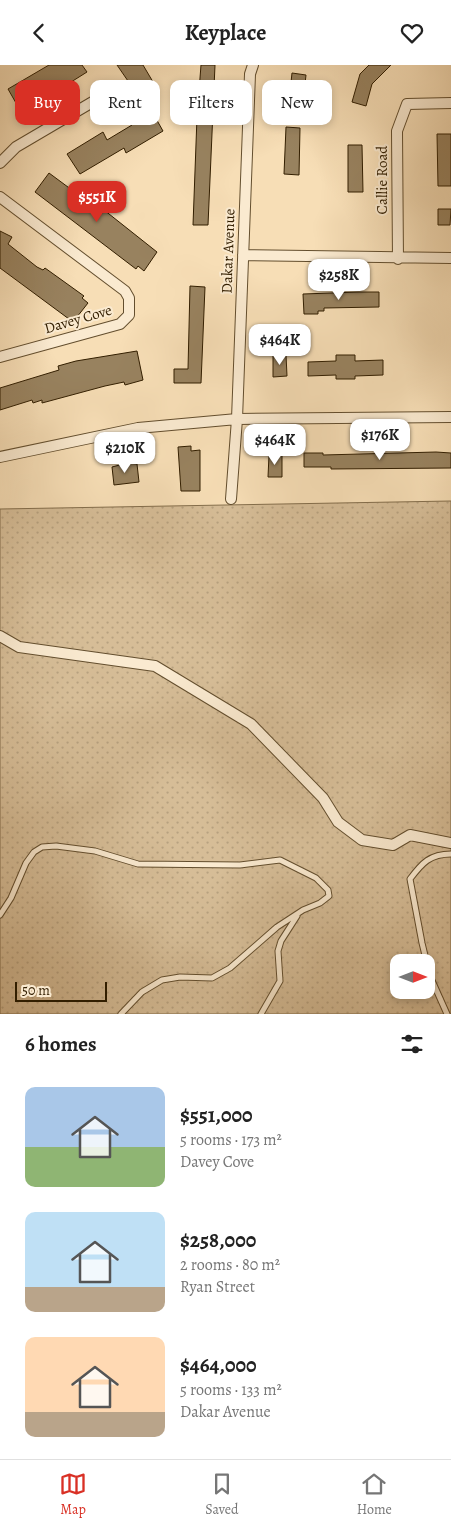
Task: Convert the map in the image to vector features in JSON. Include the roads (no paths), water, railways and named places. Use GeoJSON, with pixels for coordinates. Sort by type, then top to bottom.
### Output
{"type":"FeatureCollection","features":[{"type":"Feature","properties":{"kind":"street","name":"Dakar Avenue"},"geometry":{"type":"LineString","coordinates":[[231,499],[237,419],[250,74],[253,65]]}},
{"type":"Feature","properties":{"kind":"street"},"geometry":{"type":"LineString","coordinates":[[0,163],[16,147],[90,103]]}},
{"type":"Feature","properties":{"kind":"street","name":"Callie Road"},"geometry":{"type":"LineString","coordinates":[[398,259],[397,131],[407,104],[451,103]]}},
{"type":"Feature","properties":{"kind":"street","name":"Davey Cove"},"geometry":{"type":"LineString","coordinates":[[0,197],[125,291],[130,303],[129,315],[120,324],[0,357]]}},
{"type":"Feature","properties":{"kind":"street"},"geometry":{"type":"LineString","coordinates":[[243,255],[398,259],[451,258]]}},
{"type":"Feature","properties":{"kind":"street"},"geometry":{"type":"LineString","coordinates":[[0,457],[138,428],[237,419],[451,417]]}},
{"type":"Feature","properties":{"kind":"street"},"geometry":{"type":"LineString","coordinates":[[0,636],[19,647],[155,666],[251,724],[324,798],[338,822],[362,840],[393,845],[410,835],[451,843]]}},
{"type":"Feature","properties":{"kind":"lane"},"geometry":{"type":"LineString","coordinates":[[0,915],[11,898],[26,863],[34,852],[42,847],[56,846],[95,851],[138,864],[240,865],[280,860],[316,878],[328,890],[329,896],[320,903],[303,909],[277,927],[230,968],[212,978],[180,977],[162,980],[142,992],[122,1014]]}},
{"type":"Feature","properties":{"kind":"lane"},"geometry":{"type":"LineString","coordinates":[[447,1014],[430,976],[410,879],[425,860],[437,854],[451,854]]}},
{"type":"Feature","properties":{"kind":"lane"},"geometry":{"type":"LineString","coordinates":[[261,1014],[280,981],[278,951],[281,941],[289,925],[303,909]]}}]}
